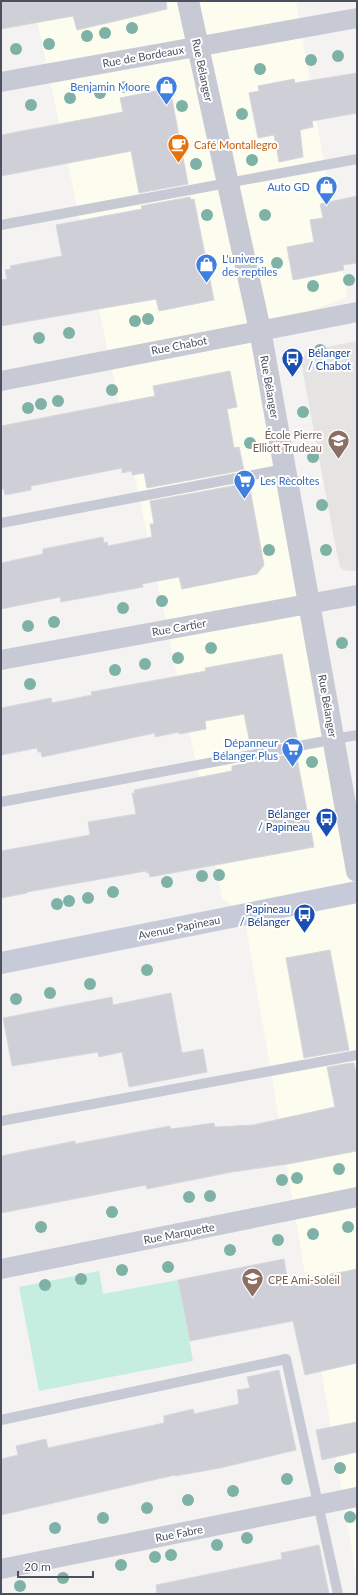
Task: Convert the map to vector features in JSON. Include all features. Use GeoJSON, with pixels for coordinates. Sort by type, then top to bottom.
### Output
{"type":"FeatureCollection","features":[{"type":"Feature","properties":{"kind":"main road","name":"Avenue Papineau"},"geometry":{"type":"LineString","coordinates":[[1,963],[357,892]]}},
{"type":"Feature","properties":{"kind":"street","name":"Rue Bélanger"},"geometry":{"type":"LineString","coordinates":[[188,1],[260,330],[357,871]]}},
{"type":"Feature","properties":{"kind":"street","name":"Rue de Bordeaux"},"geometry":{"type":"LineString","coordinates":[[1,82],[357,18]]}},
{"type":"Feature","properties":{"kind":"street","name":"Rue Chabot"},"geometry":{"type":"LineString","coordinates":[[1,381],[357,312]]}},
{"type":"Feature","properties":{"kind":"street","name":"Rue Cartier"},"geometry":{"type":"LineString","coordinates":[[1,660],[357,594]]}},
{"type":"Feature","properties":{"kind":"street","name":"Rue Marquette"},"geometry":{"type":"LineString","coordinates":[[1,1269],[357,1197]]}},
{"type":"Feature","properties":{"kind":"street","name":"Rue Fabre"},"geometry":{"type":"LineString","coordinates":[[1,1569],[357,1496]]}},
{"type":"Feature","properties":{"kind":"lane"},"geometry":{"type":"LineString","coordinates":[[1,225],[357,159]]}},
{"type":"Feature","properties":{"kind":"lane"},"geometry":{"type":"LineString","coordinates":[[1,523],[284,469]]}},
{"type":"Feature","properties":{"kind":"lane"},"geometry":{"type":"LineString","coordinates":[[1,802],[357,735]]}},
{"type":"Feature","properties":{"kind":"lane"},"geometry":{"type":"LineString","coordinates":[[1,1121],[357,1055]]}},
{"type":"Feature","properties":{"kind":"lane"},"geometry":{"type":"LineString","coordinates":[[1,1420],[286,1359],[338,1594]]}},
{"type":"Feature","properties":{"kind":"shaded area"},"geometry":{"type":"Polygon","coordinates":[[[33,1],[296,1],[347,297],[261,330],[357,818],[357,1581],[244,914],[222,898],[200,782],[33,1]]]}},
{"type":"Feature","properties":{"kind":"shaded area","name":"École Pierre Elliott Trudeau"},"geometry":{"type":"Polygon","coordinates":[[[357,341],[357,571],[353,571],[344,570],[340,567],[338,559],[301,362],[306,352],[311,350],[357,341]]]}},
{"type":"Feature","properties":{"kind":"green space"},"geometry":{"type":"Polygon","coordinates":[[[99,1271],[103,1294],[178,1280],[193,1361],[39,1391],[19,1287],[99,1271]]]}},
{"type":"Feature","properties":{"kind":"building"},"geometry":{"type":"Polygon","coordinates":[[[1,1],[166,1],[167,9],[77,30],[73,16],[1,29],[1,1]]]}},
{"type":"Feature","properties":{"kind":"building"},"geometry":{"type":"Polygon","coordinates":[[[357,73],[357,113],[312,121],[313,127],[300,130],[303,157],[279,162],[274,135],[258,138],[249,93],[259,91],[258,86],[294,79],[295,83],[357,73]]]}},
{"type":"Feature","properties":{"kind":"building"},"geometry":{"type":"Polygon","coordinates":[[[170,88],[188,184],[139,193],[131,151],[1,176],[1,135],[123,112],[120,98],[170,88]]]}},
{"type":"Feature","properties":{"kind":"building"},"geometry":{"type":"Polygon","coordinates":[[[357,196],[357,263],[343,265],[344,270],[293,280],[287,247],[314,242],[310,220],[323,218],[320,204],[357,196]]]}},
{"type":"Feature","properties":{"kind":"building"},"geometry":{"type":"Polygon","coordinates":[[[190,197],[191,200],[194,199],[214,300],[159,311],[156,299],[1,326],[1,280],[7,279],[5,270],[11,269],[10,266],[62,256],[56,225],[142,209],[141,206],[190,197]]]}},
{"type":"Feature","properties":{"kind":"building"},"geometry":{"type":"Polygon","coordinates":[[[230,371],[237,407],[227,409],[234,448],[239,447],[244,470],[147,488],[144,473],[132,475],[132,471],[122,473],[122,468],[31,486],[31,490],[5,495],[4,489],[1,489],[1,426],[155,396],[153,386],[230,371]]]}},
{"type":"Feature","properties":{"kind":"building"},"geometry":{"type":"Polygon","coordinates":[[[249,483],[264,565],[257,574],[182,589],[179,577],[142,584],[143,587],[61,602],[60,597],[1,609],[1,563],[43,554],[43,549],[103,537],[104,543],[107,542],[108,546],[152,537],[150,524],[154,524],[150,501],[249,483]]]}},
{"type":"Feature","properties":{"kind":"building"},"geometry":{"type":"Polygon","coordinates":[[[282,654],[297,738],[294,738],[294,740],[251,748],[244,714],[205,721],[206,729],[179,734],[179,732],[155,737],[155,733],[42,757],[41,752],[38,752],[37,748],[1,755],[1,708],[51,698],[52,703],[92,695],[91,692],[206,671],[205,668],[282,654]]]}},
{"type":"Feature","properties":{"kind":"building"},"geometry":{"type":"Polygon","coordinates":[[[296,753],[314,847],[150,877],[149,873],[146,871],[1,898],[1,851],[90,835],[88,822],[136,814],[132,793],[135,793],[134,790],[232,771],[232,766],[296,753]]]}},
{"type":"Feature","properties":{"kind":"building"},"geometry":{"type":"Polygon","coordinates":[[[330,950],[349,1050],[304,1058],[286,958],[330,950]]]}},
{"type":"Feature","properties":{"kind":"building"},"geometry":{"type":"Polygon","coordinates":[[[171,993],[182,1053],[203,1049],[207,1072],[129,1087],[122,1052],[99,1057],[98,1052],[12,1066],[3,1018],[112,997],[113,1005],[171,993]]]}},
{"type":"Feature","properties":{"kind":"building"},"geometry":{"type":"Polygon","coordinates":[[[354,1063],[357,1077],[357,1151],[288,1164],[232,1172],[147,1189],[146,1185],[1,1213],[1,1156],[75,1141],[75,1144],[170,1126],[171,1129],[214,1123],[215,1127],[253,1125],[335,1107],[327,1067],[354,1063]]]}},
{"type":"Feature","properties":{"kind":"building","name":"CPE Ami-Soleil"},"geometry":{"type":"Polygon","coordinates":[[[284,1259],[288,1283],[357,1269],[357,1363],[305,1375],[293,1321],[190,1341],[178,1280],[284,1259]]]}},
{"type":"Feature","properties":{"kind":"building"},"geometry":{"type":"Polygon","coordinates":[[[279,1370],[296,1450],[220,1468],[175,1475],[1,1515],[1,1459],[18,1455],[16,1446],[46,1439],[48,1448],[164,1423],[164,1416],[193,1409],[194,1414],[239,1404],[237,1390],[250,1388],[247,1377],[279,1370]]]}},
{"type":"Feature","properties":{"kind":"building"},"geometry":{"type":"Polygon","coordinates":[[[357,1422],[357,1452],[322,1460],[316,1430],[357,1422]]]}},
{"type":"Feature","properties":{"kind":"building"},"geometry":{"type":"Polygon","coordinates":[[[319,1545],[329,1594],[157,1594],[156,1585],[282,1559],[281,1553],[319,1545]]]}},
{"type":"Feature","properties":{"kind":"place","name":"Benjamin Moore"},"geometry":{"type":"Point","coordinates":[166,106]}},
{"type":"Feature","properties":{"kind":"place","name":"Café Montallegro"},"geometry":{"type":"Point","coordinates":[178,164]}},
{"type":"Feature","properties":{"kind":"place","name":"Auto GD"},"geometry":{"type":"Point","coordinates":[326,206]}},
{"type":"Feature","properties":{"kind":"place","name":"L'univers des reptiles"},"geometry":{"type":"Point","coordinates":[206,284]}},
{"type":"Feature","properties":{"kind":"place","name":"Bélanger / Chabot"},"geometry":{"type":"Point","coordinates":[293,378]}},
{"type":"Feature","properties":{"kind":"place","name":"École Pierre Elliott Trudeau"},"geometry":{"type":"Point","coordinates":[338,460]}},
{"type":"Feature","properties":{"kind":"place","name":"Les Rècoltes"},"geometry":{"type":"Point","coordinates":[245,500]}},
{"type":"Feature","properties":{"kind":"place","name":"Dépanneur Bélanger Plus"},"geometry":{"type":"Point","coordinates":[293,768]}},
{"type":"Feature","properties":{"kind":"place","name":"Bélanger / Papineau"},"geometry":{"type":"Point","coordinates":[326,838]}},
{"type":"Feature","properties":{"kind":"place","name":"Papineau / Bélanger"},"geometry":{"type":"Point","coordinates":[305,934]}},
{"type":"Feature","properties":{"kind":"place","name":"CPE Ami-Soleil"},"geometry":{"type":"Point","coordinates":[253,1298]}}]}
